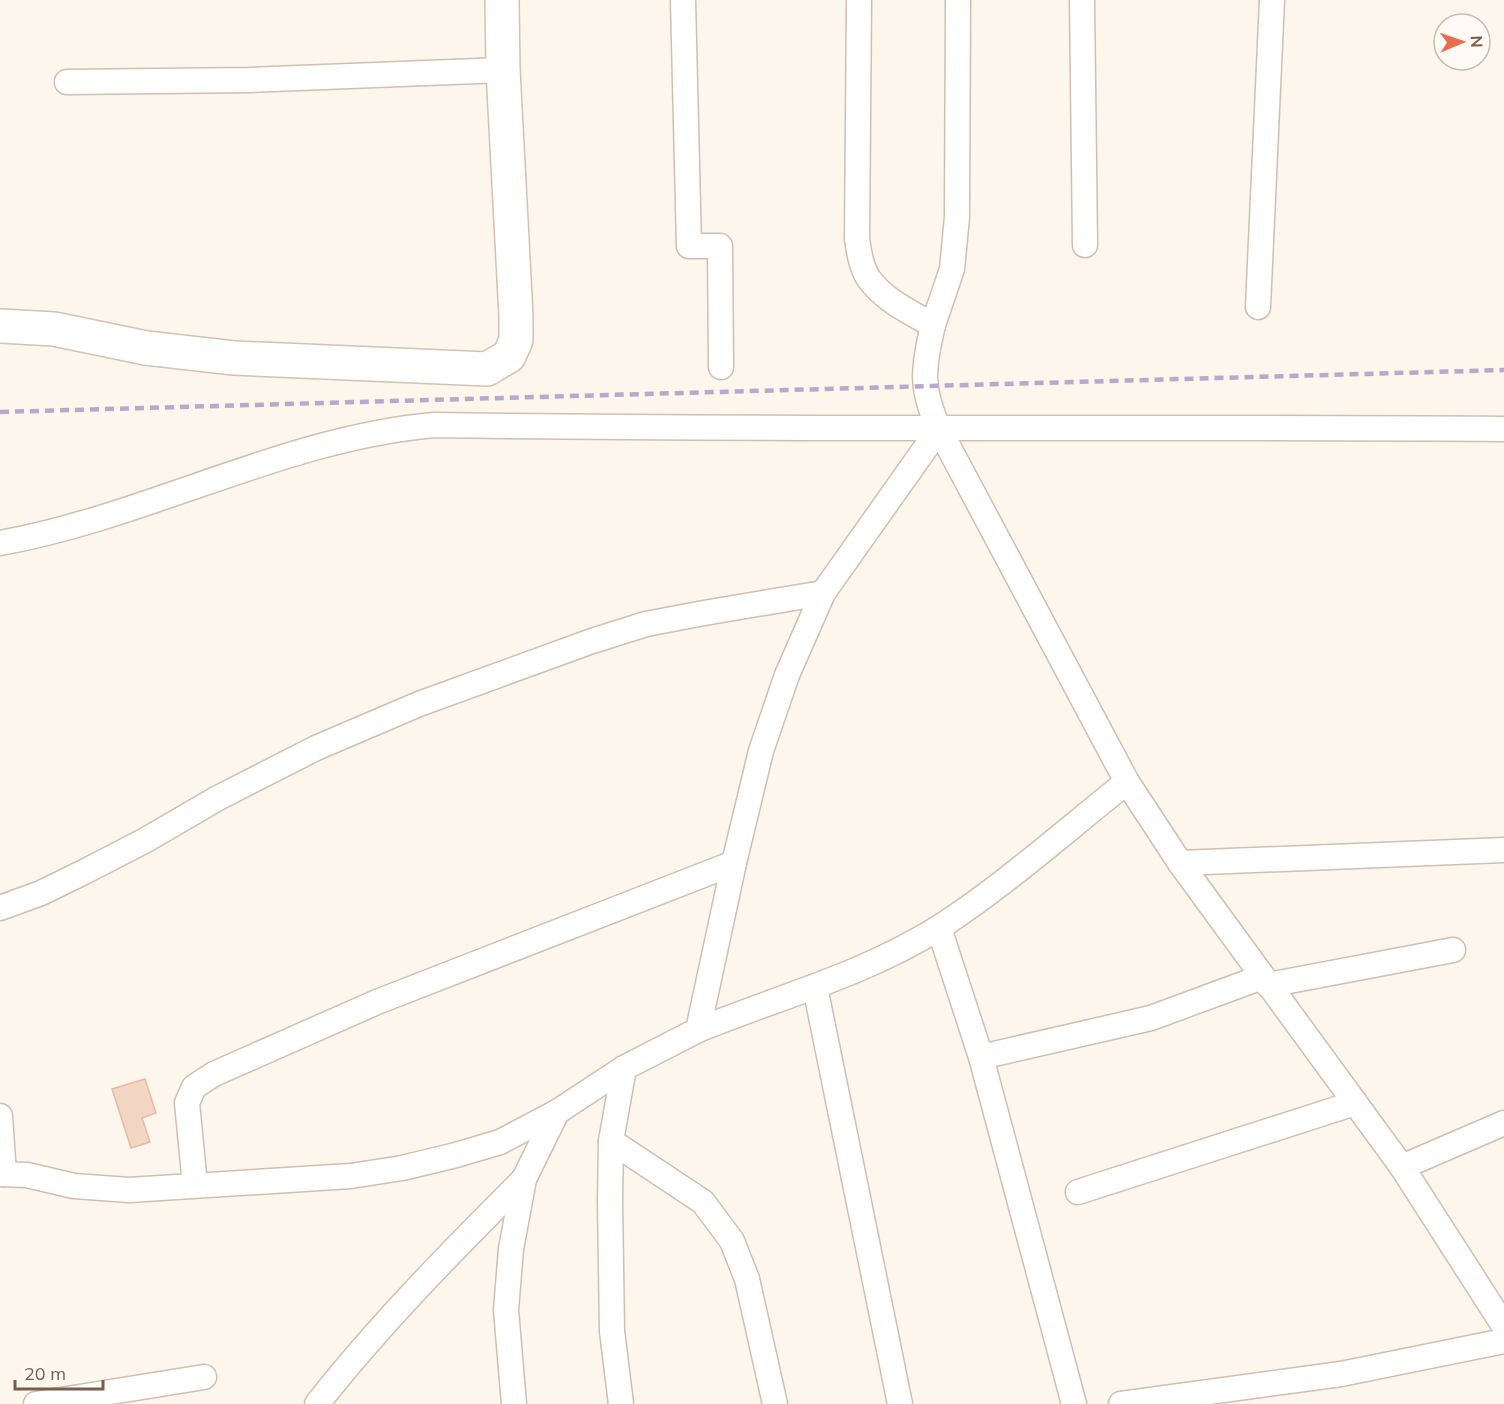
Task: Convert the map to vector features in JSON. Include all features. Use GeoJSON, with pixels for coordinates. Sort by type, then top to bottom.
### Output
{"type":"FeatureCollection","features":[{"type":"Feature","properties":{"kind":"street"},"geometry":{"type":"LineString","coordinates":[[0,326],[54,329],[146,348],[234,358],[487,369],[509,356],[516,340],[503,70],[502,0]]}},
{"type":"Feature","properties":{"kind":"street"},"geometry":{"type":"LineString","coordinates":[[684,0],[689,246],[720,246],[722,367]]}},
{"type":"Feature","properties":{"kind":"street"},"geometry":{"type":"LineString","coordinates":[[859,0],[857,238],[861,260],[868,278],[883,294],[933,325]]}},
{"type":"Feature","properties":{"kind":"street"},"geometry":{"type":"LineString","coordinates":[[958,0],[956,238],[952,269],[933,325],[925,358],[924,386],[931,412],[1127,782],[1180,863],[1402,1167],[1504,1326]]}},
{"type":"Feature","properties":{"kind":"street"},"geometry":{"type":"LineString","coordinates":[[1082,0],[1085,245]]}},
{"type":"Feature","properties":{"kind":"street"},"geometry":{"type":"LineString","coordinates":[[1258,307],[1272,0]]}},
{"type":"Feature","properties":{"kind":"street"},"geometry":{"type":"LineString","coordinates":[[67,82],[249,80],[503,70]]}},
{"type":"Feature","properties":{"kind":"street"},"geometry":{"type":"LineString","coordinates":[[0,543],[71,527],[319,447],[400,428],[434,425],[939,429],[1241,427],[1504,429]]}},
{"type":"Feature","properties":{"kind":"street"},"geometry":{"type":"LineString","coordinates":[[698,1030],[734,863],[765,740],[786,675],[823,593],[939,429]]}},
{"type":"Feature","properties":{"kind":"street"},"geometry":{"type":"LineString","coordinates":[[0,908],[41,893],[84,872],[144,841],[218,798],[316,748],[418,704],[592,641],[646,624],[823,593]]}},
{"type":"Feature","properties":{"kind":"street"},"geometry":{"type":"LineString","coordinates":[[0,1116],[2,1174],[27,1175],[74,1186],[129,1190],[351,1176],[402,1168],[500,1142],[557,1112],[624,1068],[698,1030],[815,987],[879,960],[939,928],[1003,883],[1127,782]]}},
{"type":"Feature","properties":{"kind":"street"},"geometry":{"type":"LineString","coordinates":[[1180,863],[1504,850]]}},
{"type":"Feature","properties":{"kind":"street"},"geometry":{"type":"LineString","coordinates":[[195,1185],[187,1103],[194,1087],[204,1080],[377,1002],[734,863]]}},
{"type":"Feature","properties":{"kind":"street"},"geometry":{"type":"LineString","coordinates":[[939,928],[981,1057],[1074,1404]]}},
{"type":"Feature","properties":{"kind":"street"},"geometry":{"type":"LineString","coordinates":[[981,1057],[1151,1018],[1265,981],[1453,951]]}},
{"type":"Feature","properties":{"kind":"street"},"geometry":{"type":"LineString","coordinates":[[815,987],[900,1404]]}},
{"type":"Feature","properties":{"kind":"street"},"geometry":{"type":"LineString","coordinates":[[621,1404],[612,1331],[611,1141],[624,1068]]}},
{"type":"Feature","properties":{"kind":"street"},"geometry":{"type":"LineString","coordinates":[[1078,1192],[1355,1103]]}},
{"type":"Feature","properties":{"kind":"street"},"geometry":{"type":"LineString","coordinates":[[514,1404],[506,1310],[511,1250],[524,1179],[557,1112]]}},
{"type":"Feature","properties":{"kind":"street"},"geometry":{"type":"LineString","coordinates":[[1402,1167],[1504,1123]]}},
{"type":"Feature","properties":{"kind":"street"},"geometry":{"type":"LineString","coordinates":[[611,1141],[703,1202],[732,1241],[747,1279],[775,1404]]}},
{"type":"Feature","properties":{"kind":"street"},"geometry":{"type":"LineString","coordinates":[[317,1404],[354,1356],[524,1179]]}},
{"type":"Feature","properties":{"kind":"street"},"geometry":{"type":"LineString","coordinates":[[1121,1404],[1341,1374],[1504,1341]]}},
{"type":"Feature","properties":{"kind":"street"},"geometry":{"type":"LineString","coordinates":[[36,1404],[204,1377]]}},
{"type":"Feature","properties":{"kind":"building"},"geometry":{"type":"Polygon","coordinates":[[[145,1079],[156,1113],[142,1118],[150,1142],[131,1148],[112,1089],[145,1079]]]}},
{"type":"Feature","properties":{"kind":"railway"},"geometry":{"type":"LineString","coordinates":[[0,412],[1504,370]]}}]}
